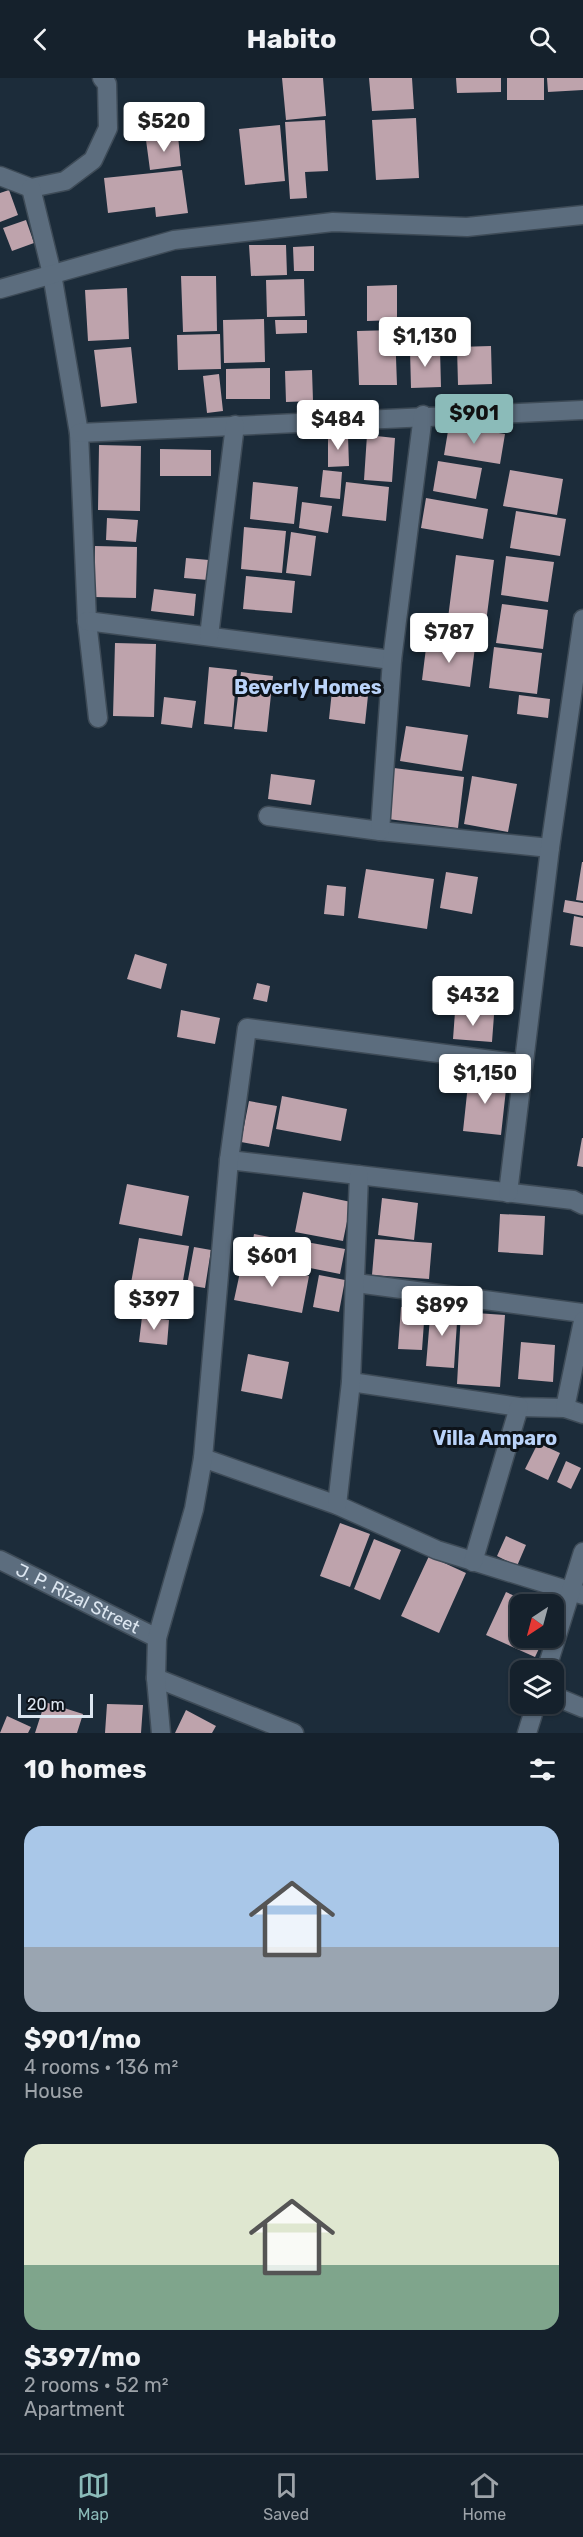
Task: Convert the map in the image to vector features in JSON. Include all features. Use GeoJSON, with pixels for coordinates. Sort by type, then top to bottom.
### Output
{"type":"FeatureCollection","features":[{"type":"Feature","properties":{"kind":"street"},"geometry":{"type":"LineString","coordinates":[[0,176],[31,188],[65,181],[93,160],[108,128],[109,80]]}},
{"type":"Feature","properties":{"kind":"street"},"geometry":{"type":"LineString","coordinates":[[31,188],[52,274],[79,433],[87,621],[98,718]]}},
{"type":"Feature","properties":{"kind":"street"},"geometry":{"type":"LineString","coordinates":[[0,289],[174,240],[333,222],[467,227],[583,215]]}},
{"type":"Feature","properties":{"kind":"street"},"geometry":{"type":"LineString","coordinates":[[79,433],[583,410]]}},
{"type":"Feature","properties":{"kind":"street"},"geometry":{"type":"LineString","coordinates":[[380,831],[392,660],[423,416]]}},
{"type":"Feature","properties":{"kind":"street"},"geometry":{"type":"LineString","coordinates":[[209,636],[234,425]]}},
{"type":"Feature","properties":{"kind":"street"},"geometry":{"type":"LineString","coordinates":[[508,1193],[550,848],[583,619]]}},
{"type":"Feature","properties":{"kind":"street"},"geometry":{"type":"LineString","coordinates":[[87,621],[392,660]]}},
{"type":"Feature","properties":{"kind":"street"},"geometry":{"type":"LineString","coordinates":[[268,816],[380,831],[550,848]]}},
{"type":"Feature","properties":{"kind":"street"},"geometry":{"type":"LineString","coordinates":[[160,1733],[156,1678],[157,1638],[194,1509],[203,1458],[229,1160],[247,1028],[523,1064]]}},
{"type":"Feature","properties":{"kind":"street"},"geometry":{"type":"LineString","coordinates":[[229,1160],[573,1200],[583,1205]]}},
{"type":"Feature","properties":{"kind":"street"},"geometry":{"type":"LineString","coordinates":[[336,1505],[351,1382],[359,1175]]}},
{"type":"Feature","properties":{"kind":"street"},"geometry":{"type":"LineString","coordinates":[[356,1283],[583,1313]]}},
{"type":"Feature","properties":{"kind":"street"},"geometry":{"type":"LineString","coordinates":[[565,1408],[583,1321]]}},
{"type":"Feature","properties":{"kind":"street"},"geometry":{"type":"LineString","coordinates":[[351,1382],[519,1407],[565,1408],[583,1414]]}},
{"type":"Feature","properties":{"kind":"street"},"geometry":{"type":"LineString","coordinates":[[473,1562],[519,1407]]}},
{"type":"Feature","properties":{"kind":"street"},"geometry":{"type":"LineString","coordinates":[[203,1458],[336,1505],[437,1550],[577,1593]]}},
{"type":"Feature","properties":{"kind":"street"},"geometry":{"type":"LineString","coordinates":[[550,1660],[577,1593],[583,1552]]}},
{"type":"Feature","properties":{"kind":"street","name":"J. P. Rizal Street"},"geometry":{"type":"LineString","coordinates":[[0,1560],[157,1638]]}},
{"type":"Feature","properties":{"kind":"street"},"geometry":{"type":"LineString","coordinates":[[156,1678],[294,1733]]}},
{"type":"Feature","properties":{"kind":"street"},"geometry":{"type":"LineString","coordinates":[[564,1700],[583,1708]]}},
{"type":"Feature","properties":{"kind":"street"},"geometry":{"type":"LineString","coordinates":[[527,1733],[533,1714]]}},
{"type":"Feature","properties":{"kind":"building"},"geometry":{"type":"Polygon","coordinates":[[[282,78],[323,78],[326,116],[286,120],[282,78]]]}},
{"type":"Feature","properties":{"kind":"building"},"geometry":{"type":"Polygon","coordinates":[[[369,78],[412,78],[414,109],[372,111],[369,78]]]}},
{"type":"Feature","properties":{"kind":"building"},"geometry":{"type":"Polygon","coordinates":[[[456,78],[501,78],[501,92],[457,93],[456,78]]]}},
{"type":"Feature","properties":{"kind":"building"},"geometry":{"type":"Polygon","coordinates":[[[507,78],[544,78],[544,100],[507,100],[507,78]]]}},
{"type":"Feature","properties":{"kind":"building"},"geometry":{"type":"Polygon","coordinates":[[[547,78],[583,78],[583,90],[548,92],[547,78]]]}},
{"type":"Feature","properties":{"kind":"building"},"geometry":{"type":"Polygon","coordinates":[[[416,118],[419,178],[376,180],[372,120],[416,118]]]}},
{"type":"Feature","properties":{"kind":"building"},"geometry":{"type":"Polygon","coordinates":[[[325,120],[328,171],[305,172],[307,198],[290,199],[285,122],[325,120]]]}},
{"type":"Feature","properties":{"kind":"building"},"geometry":{"type":"Polygon","coordinates":[[[280,125],[285,181],[245,185],[239,129],[280,125]]]}},
{"type":"Feature","properties":{"kind":"building"},"geometry":{"type":"Polygon","coordinates":[[[178,136],[181,166],[150,170],[146,140],[178,136]]]}},
{"type":"Feature","properties":{"kind":"building"},"geometry":{"type":"Polygon","coordinates":[[[182,170],[188,213],[156,217],[155,207],[108,213],[104,178],[182,170]]]}},
{"type":"Feature","properties":{"kind":"building"},"geometry":{"type":"Polygon","coordinates":[[[9,190],[18,215],[0,222],[0,193],[9,190]]]}},
{"type":"Feature","properties":{"kind":"building"},"geometry":{"type":"Polygon","coordinates":[[[26,220],[34,243],[12,251],[3,228],[26,220]]]}},
{"type":"Feature","properties":{"kind":"building"},"geometry":{"type":"Polygon","coordinates":[[[249,245],[286,245],[287,275],[251,276],[249,245]]]}},
{"type":"Feature","properties":{"kind":"building"},"geometry":{"type":"Polygon","coordinates":[[[314,246],[314,271],[294,271],[293,247],[314,246]]]}},
{"type":"Feature","properties":{"kind":"building"},"geometry":{"type":"Polygon","coordinates":[[[181,276],[216,276],[217,331],[183,332],[181,276]]]}},
{"type":"Feature","properties":{"kind":"building"},"geometry":{"type":"Polygon","coordinates":[[[304,279],[305,316],[267,317],[266,280],[304,279]]]}},
{"type":"Feature","properties":{"kind":"building"},"geometry":{"type":"Polygon","coordinates":[[[397,285],[397,320],[367,321],[367,286],[397,285]]]}},
{"type":"Feature","properties":{"kind":"building"},"geometry":{"type":"Polygon","coordinates":[[[127,288],[129,339],[88,341],[85,290],[127,288]]]}},
{"type":"Feature","properties":{"kind":"building"},"geometry":{"type":"Polygon","coordinates":[[[264,319],[265,362],[224,363],[223,320],[264,319]]]}},
{"type":"Feature","properties":{"kind":"building"},"geometry":{"type":"Polygon","coordinates":[[[275,320],[307,320],[307,333],[276,334],[275,320]]]}},
{"type":"Feature","properties":{"kind":"building"},"geometry":{"type":"Polygon","coordinates":[[[395,330],[397,385],[359,385],[357,331],[395,330]]]}},
{"type":"Feature","properties":{"kind":"building"},"geometry":{"type":"Polygon","coordinates":[[[220,334],[221,369],[178,370],[177,335],[220,334]]]}},
{"type":"Feature","properties":{"kind":"building"},"geometry":{"type":"Polygon","coordinates":[[[491,346],[492,384],[458,385],[457,347],[491,346]]]}},
{"type":"Feature","properties":{"kind":"building"},"geometry":{"type":"Polygon","coordinates":[[[131,347],[137,403],[101,407],[94,350],[131,347]]]}},
{"type":"Feature","properties":{"kind":"building"},"geometry":{"type":"Polygon","coordinates":[[[440,349],[441,387],[411,388],[410,350],[440,349]]]}},
{"type":"Feature","properties":{"kind":"building"},"geometry":{"type":"Polygon","coordinates":[[[270,368],[270,399],[226,399],[226,369],[270,368]]]}},
{"type":"Feature","properties":{"kind":"building"},"geometry":{"type":"Polygon","coordinates":[[[312,370],[313,401],[286,402],[285,371],[312,370]]]}},
{"type":"Feature","properties":{"kind":"building"},"geometry":{"type":"Polygon","coordinates":[[[219,374],[223,411],[207,413],[203,376],[219,374]]]}},
{"type":"Feature","properties":{"kind":"building"},"geometry":{"type":"Polygon","coordinates":[[[449,425],[505,434],[500,464],[444,455],[449,425]]]}},
{"type":"Feature","properties":{"kind":"building"},"geometry":{"type":"Polygon","coordinates":[[[367,435],[395,438],[392,482],[364,480],[367,435]]]}},
{"type":"Feature","properties":{"kind":"building"},"geometry":{"type":"Polygon","coordinates":[[[328,436],[348,436],[349,466],[328,467],[328,436]]]}},
{"type":"Feature","properties":{"kind":"building"},"geometry":{"type":"Polygon","coordinates":[[[99,445],[141,446],[140,511],[98,510],[99,445]]]}},
{"type":"Feature","properties":{"kind":"building"},"geometry":{"type":"Polygon","coordinates":[[[160,449],[211,450],[211,476],[160,476],[160,449]]]}},
{"type":"Feature","properties":{"kind":"building"},"geometry":{"type":"Polygon","coordinates":[[[438,461],[482,468],[476,499],[433,491],[438,461]]]}},
{"type":"Feature","properties":{"kind":"building"},"geometry":{"type":"Polygon","coordinates":[[[323,470],[342,472],[340,499],[320,497],[323,470]]]}},
{"type":"Feature","properties":{"kind":"building"},"geometry":{"type":"Polygon","coordinates":[[[510,470],[563,479],[557,515],[503,506],[510,470]]]}},
{"type":"Feature","properties":{"kind":"building"},"geometry":{"type":"Polygon","coordinates":[[[253,482],[298,487],[294,524],[250,519],[253,482]]]}},
{"type":"Feature","properties":{"kind":"building"},"geometry":{"type":"Polygon","coordinates":[[[346,482],[389,487],[386,521],[342,516],[346,482]]]}},
{"type":"Feature","properties":{"kind":"building"},"geometry":{"type":"Polygon","coordinates":[[[426,498],[488,509],[483,539],[421,528],[426,498]]]}},
{"type":"Feature","properties":{"kind":"building"},"geometry":{"type":"Polygon","coordinates":[[[302,502],[332,506],[328,533],[299,528],[302,502]]]}},
{"type":"Feature","properties":{"kind":"building"},"geometry":{"type":"Polygon","coordinates":[[[516,511],[566,519],[560,556],[510,548],[516,511]]]}},
{"type":"Feature","properties":{"kind":"building"},"geometry":{"type":"Polygon","coordinates":[[[107,518],[138,520],[136,542],[106,540],[107,518]]]}},
{"type":"Feature","properties":{"kind":"building"},"geometry":{"type":"Polygon","coordinates":[[[244,527],[286,531],[282,573],[241,569],[244,527]]]}},
{"type":"Feature","properties":{"kind":"building"},"geometry":{"type":"Polygon","coordinates":[[[291,532],[316,536],[311,576],[286,573],[291,532]]]}},
{"type":"Feature","properties":{"kind":"building"},"geometry":{"type":"Polygon","coordinates":[[[95,546],[137,547],[136,598],[94,597],[95,546]]]}},
{"type":"Feature","properties":{"kind":"building"},"geometry":{"type":"Polygon","coordinates":[[[456,555],[494,560],[484,638],[446,634],[456,555]]]}},
{"type":"Feature","properties":{"kind":"building"},"geometry":{"type":"Polygon","coordinates":[[[506,556],[554,562],[548,602],[501,595],[506,556]]]}},
{"type":"Feature","properties":{"kind":"building"},"geometry":{"type":"Polygon","coordinates":[[[186,558],[209,560],[208,580],[184,578],[186,558]]]}},
{"type":"Feature","properties":{"kind":"building"},"geometry":{"type":"Polygon","coordinates":[[[246,576],[295,581],[292,613],[243,609],[246,576]]]}},
{"type":"Feature","properties":{"kind":"building"},"geometry":{"type":"Polygon","coordinates":[[[154,589],[196,594],[194,616],[151,611],[154,589]]]}},
{"type":"Feature","properties":{"kind":"building"},"geometry":{"type":"Polygon","coordinates":[[[502,604],[548,610],[543,649],[496,643],[502,604]]]}},
{"type":"Feature","properties":{"kind":"building"},"geometry":{"type":"Polygon","coordinates":[[[427,640],[475,647],[470,687],[422,680],[427,640]]]}},
{"type":"Feature","properties":{"kind":"building"},"geometry":{"type":"Polygon","coordinates":[[[115,643],[156,644],[154,717],[113,716],[115,643]]]}},
{"type":"Feature","properties":{"kind":"building"},"geometry":{"type":"Polygon","coordinates":[[[494,647],[542,653],[537,694],[489,688],[494,647]]]}},
{"type":"Feature","properties":{"kind":"building"},"geometry":{"type":"Polygon","coordinates":[[[209,667],[237,670],[232,727],[204,724],[209,667]]]}},
{"type":"Feature","properties":{"kind":"building"},"geometry":{"type":"Polygon","coordinates":[[[241,672],[273,676],[267,732],[234,729],[241,672]]]}},
{"type":"Feature","properties":{"kind":"building"},"geometry":{"type":"Polygon","coordinates":[[[333,681],[369,686],[365,724],[329,719],[333,681]]]}},
{"type":"Feature","properties":{"kind":"building"},"geometry":{"type":"Polygon","coordinates":[[[519,695],[550,699],[548,718],[517,714],[519,695]]]}},
{"type":"Feature","properties":{"kind":"building"},"geometry":{"type":"Polygon","coordinates":[[[164,697],[196,701],[192,728],[161,724],[164,697]]]}},
{"type":"Feature","properties":{"kind":"building"},"geometry":{"type":"Polygon","coordinates":[[[406,726],[468,735],[462,771],[400,761],[406,726]]]}},
{"type":"Feature","properties":{"kind":"building"},"geometry":{"type":"Polygon","coordinates":[[[394,768],[464,777],[458,828],[388,819],[394,768]]]}},
{"type":"Feature","properties":{"kind":"building"},"geometry":{"type":"Polygon","coordinates":[[[271,774],[315,780],[311,805],[268,799],[271,774]]]}},
{"type":"Feature","properties":{"kind":"building"},"geometry":{"type":"Polygon","coordinates":[[[472,776],[517,784],[508,832],[464,824],[472,776]]]}},
{"type":"Feature","properties":{"kind":"building"},"geometry":{"type":"Polygon","coordinates":[[[583,862],[583,901],[576,900],[583,862]]]}},
{"type":"Feature","properties":{"kind":"building"},"geometry":{"type":"Polygon","coordinates":[[[366,869],[434,879],[427,929],[358,918],[366,869]]]}},
{"type":"Feature","properties":{"kind":"building"},"geometry":{"type":"Polygon","coordinates":[[[446,872],[478,877],[472,914],[440,908],[446,872]]]}},
{"type":"Feature","properties":{"kind":"building"},"geometry":{"type":"Polygon","coordinates":[[[327,885],[346,887],[344,916],[324,914],[327,885]]]}},
{"type":"Feature","properties":{"kind":"building"},"geometry":{"type":"Polygon","coordinates":[[[565,900],[583,903],[583,916],[563,912],[565,900]]]}},
{"type":"Feature","properties":{"kind":"building"},"geometry":{"type":"Polygon","coordinates":[[[574,916],[583,918],[583,947],[570,945],[574,916]]]}},
{"type":"Feature","properties":{"kind":"building"},"geometry":{"type":"Polygon","coordinates":[[[135,954],[167,964],[161,989],[127,979],[135,954]]]}},
{"type":"Feature","properties":{"kind":"building"},"geometry":{"type":"Polygon","coordinates":[[[257,983],[270,986],[267,1002],[253,999],[257,983]]]}},
{"type":"Feature","properties":{"kind":"building"},"geometry":{"type":"Polygon","coordinates":[[[181,1010],[220,1018],[215,1044],[177,1037],[181,1010]]]}},
{"type":"Feature","properties":{"kind":"building"},"geometry":{"type":"Polygon","coordinates":[[[455,1012],[494,1015],[492,1042],[453,1039],[455,1012]]]}},
{"type":"Feature","properties":{"kind":"building"},"geometry":{"type":"Polygon","coordinates":[[[469,1075],[507,1080],[501,1135],[463,1131],[469,1075]]]}},
{"type":"Feature","properties":{"kind":"building"},"geometry":{"type":"Polygon","coordinates":[[[282,1096],[347,1109],[341,1141],[276,1129],[282,1096]]]}},
{"type":"Feature","properties":{"kind":"building"},"geometry":{"type":"Polygon","coordinates":[[[249,1101],[277,1106],[269,1147],[241,1142],[249,1101]]]}},
{"type":"Feature","properties":{"kind":"building"},"geometry":{"type":"Polygon","coordinates":[[[583,1138],[583,1167],[577,1166],[583,1138]]]}},
{"type":"Feature","properties":{"kind":"building"},"geometry":{"type":"Polygon","coordinates":[[[127,1184],[189,1196],[182,1236],[119,1224],[127,1184]]]}},
{"type":"Feature","properties":{"kind":"building"},"geometry":{"type":"Polygon","coordinates":[[[303,1192],[351,1202],[343,1241],[295,1232],[303,1192]]]}},
{"type":"Feature","properties":{"kind":"building"},"geometry":{"type":"Polygon","coordinates":[[[382,1198],[418,1203],[414,1240],[378,1235],[382,1198]]]}},
{"type":"Feature","properties":{"kind":"building"},"geometry":{"type":"Polygon","coordinates":[[[500,1214],[545,1216],[543,1255],[498,1252],[500,1214]]]}},
{"type":"Feature","properties":{"kind":"building"},"geometry":{"type":"Polygon","coordinates":[[[254,1234],[290,1241],[285,1269],[249,1262],[254,1234]]]}},
{"type":"Feature","properties":{"kind":"building"},"geometry":{"type":"Polygon","coordinates":[[[139,1238],[189,1246],[181,1292],[131,1283],[139,1238]]]}},
{"type":"Feature","properties":{"kind":"building"},"geometry":{"type":"Polygon","coordinates":[[[375,1239],[432,1243],[429,1279],[372,1275],[375,1239]]]}},
{"type":"Feature","properties":{"kind":"building"},"geometry":{"type":"Polygon","coordinates":[[[295,1240],[345,1249],[340,1274],[290,1264],[295,1240]]]}},
{"type":"Feature","properties":{"kind":"building"},"geometry":{"type":"Polygon","coordinates":[[[194,1247],[211,1250],[205,1288],[187,1285],[194,1247]]]}},
{"type":"Feature","properties":{"kind":"building"},"geometry":{"type":"Polygon","coordinates":[[[242,1263],[309,1276],[302,1313],[234,1300],[242,1263]]]}},
{"type":"Feature","properties":{"kind":"building"},"geometry":{"type":"Polygon","coordinates":[[[319,1275],[345,1280],[339,1312],[313,1307],[319,1275]]]}},
{"type":"Feature","properties":{"kind":"building"},"geometry":{"type":"Polygon","coordinates":[[[431,1305],[458,1307],[454,1368],[426,1366],[431,1305]]]}},
{"type":"Feature","properties":{"kind":"building"},"geometry":{"type":"Polygon","coordinates":[[[401,1307],[425,1308],[422,1350],[398,1349],[401,1307]]]}},
{"type":"Feature","properties":{"kind":"building"},"geometry":{"type":"Polygon","coordinates":[[[461,1312],[505,1315],[500,1387],[457,1384],[461,1312]]]}},
{"type":"Feature","properties":{"kind":"building"},"geometry":{"type":"Polygon","coordinates":[[[142,1317],[169,1320],[167,1345],[139,1342],[142,1317]]]}},
{"type":"Feature","properties":{"kind":"building"},"geometry":{"type":"Polygon","coordinates":[[[521,1342],[555,1345],[553,1382],[518,1379],[521,1342]]]}},
{"type":"Feature","properties":{"kind":"building"},"geometry":{"type":"Polygon","coordinates":[[[248,1354],[289,1362],[282,1399],[241,1391],[248,1354]]]}},
{"type":"Feature","properties":{"kind":"building"},"geometry":{"type":"Polygon","coordinates":[[[538,1443],[560,1453],[548,1480],[525,1469],[538,1443]]]}},
{"type":"Feature","properties":{"kind":"building"},"geometry":{"type":"Polygon","coordinates":[[[566,1461],[581,1468],[571,1489],[557,1482],[566,1461]]]}},
{"type":"Feature","properties":{"kind":"building"},"geometry":{"type":"Polygon","coordinates":[[[340,1523],[370,1534],[350,1587],[320,1576],[340,1523]]]}},
{"type":"Feature","properties":{"kind":"building"},"geometry":{"type":"Polygon","coordinates":[[[506,1536],[526,1545],[517,1566],[497,1556],[506,1536]]]}},
{"type":"Feature","properties":{"kind":"building"},"geometry":{"type":"Polygon","coordinates":[[[374,1539],[401,1550],[380,1600],[354,1589],[374,1539]]]}},
{"type":"Feature","properties":{"kind":"building"},"geometry":{"type":"Polygon","coordinates":[[[429,1556],[466,1573],[439,1633],[401,1616],[429,1556]]]}},
{"type":"Feature","properties":{"kind":"building"},"geometry":{"type":"Polygon","coordinates":[[[506,1592],[510,1594],[510,1646],[486,1635],[506,1592]]]}},
{"type":"Feature","properties":{"kind":"building"},"geometry":{"type":"Polygon","coordinates":[[[515,1648],[539,1648],[535,1657],[515,1648]]]}},
{"type":"Feature","properties":{"kind":"building"},"geometry":{"type":"Polygon","coordinates":[[[45,1702],[83,1714],[77,1733],[35,1733],[45,1702]]]}},
{"type":"Feature","properties":{"kind":"building"},"geometry":{"type":"Polygon","coordinates":[[[107,1704],[143,1705],[141,1733],[105,1733],[107,1704]]]}},
{"type":"Feature","properties":{"kind":"building"},"geometry":{"type":"Polygon","coordinates":[[[186,1710],[216,1726],[212,1733],[175,1733],[186,1710]]]}},
{"type":"Feature","properties":{"kind":"building"},"geometry":{"type":"Polygon","coordinates":[[[7,1716],[31,1727],[28,1733],[0,1733],[7,1716]]]}},
{"type":"Feature","properties":{"kind":"district","name":"Beverly Homes"},"geometry":{"type":"Point","coordinates":[308,687]}},
{"type":"Feature","properties":{"kind":"district","name":"Villa Amparo"},"geometry":{"type":"Point","coordinates":[495,1438]}}]}
